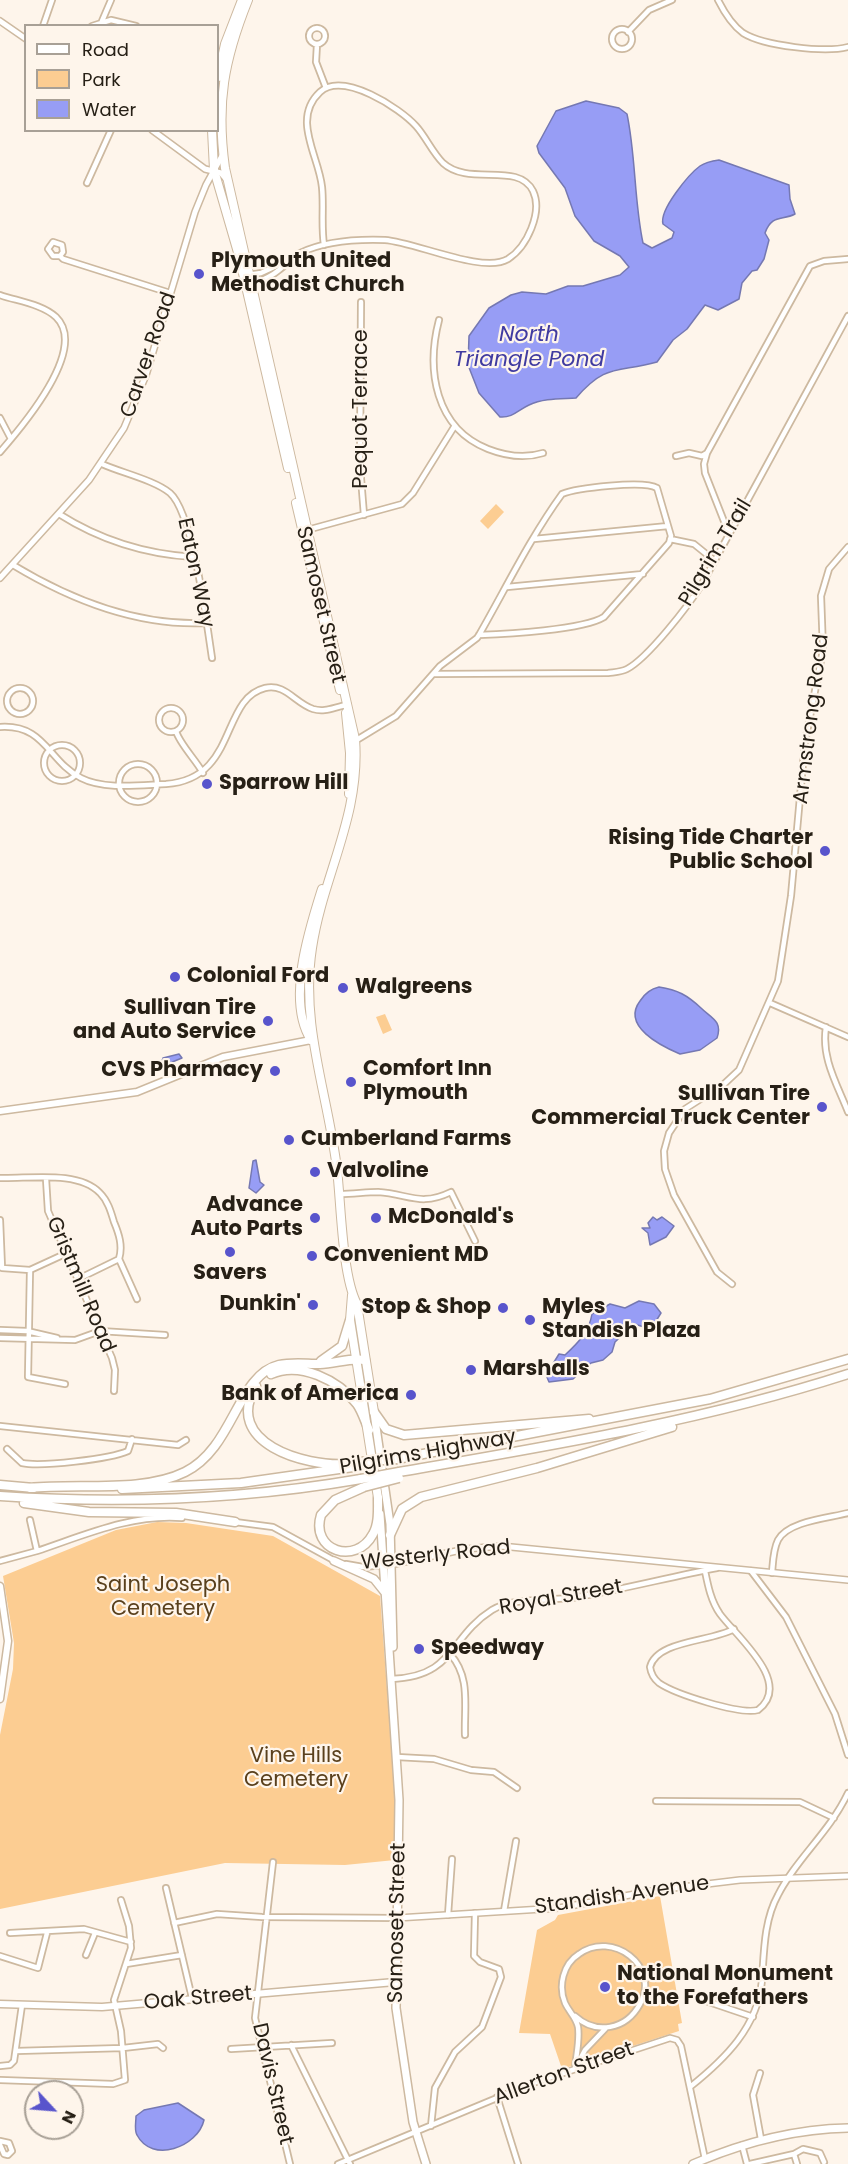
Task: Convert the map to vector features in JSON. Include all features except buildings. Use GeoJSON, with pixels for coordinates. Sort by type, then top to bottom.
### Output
{"type":"FeatureCollection","features":[{"type":"Feature","properties":{"kind":"highway"},"geometry":{"type":"LineString","coordinates":[[219,72],[225,44],[242,0]]}},
{"type":"Feature","properties":{"kind":"highway"},"geometry":{"type":"LineString","coordinates":[[227,180],[220,112],[223,79],[230,46],[248,0]]}},
{"type":"Feature","properties":{"kind":"highway","name":"Carver Road"},"geometry":{"type":"LineString","coordinates":[[212,132],[214,170]]}},
{"type":"Feature","properties":{"kind":"highway","name":"Samoset Street"},"geometry":{"type":"LineString","coordinates":[[214,170],[247,275]]}},
{"type":"Feature","properties":{"kind":"highway","name":"Samoset Street"},"geometry":{"type":"LineString","coordinates":[[227,180],[249,285],[347,706],[356,774],[351,812],[312,946],[309,981],[311,1040],[340,1194],[352,1295],[350,1320],[374,1412]]}},
{"type":"Feature","properties":{"kind":"highway","name":"Samoset Street"},"geometry":{"type":"LineString","coordinates":[[352,1295],[357,1304],[378,1498]]}},
{"type":"Feature","properties":{"kind":"highway"},"geometry":{"type":"LineString","coordinates":[[312,1363],[328,1358],[339,1350],[345,1340],[350,1320]]}},
{"type":"Feature","properties":{"kind":"highway"},"geometry":{"type":"LineString","coordinates":[[30,1488],[130,1484],[161,1480],[183,1473],[200,1463],[221,1441],[256,1378],[277,1365],[362,1359]]}},
{"type":"Feature","properties":{"kind":"highway","name":"Pilgrims Highway"},"geometry":{"type":"LineString","coordinates":[[0,1485],[30,1488],[193,1487],[294,1477],[635,1415],[739,1391],[848,1359]]}},
{"type":"Feature","properties":{"kind":"highway"},"geometry":{"type":"LineString","coordinates":[[359,1464],[316,1463],[291,1457],[273,1448],[260,1438],[252,1423],[251,1398],[259,1383],[274,1372],[289,1370],[309,1373],[326,1379],[350,1396],[359,1407],[369,1430]]}},
{"type":"Feature","properties":{"kind":"highway","name":"Pilgrims Highway"},"geometry":{"type":"LineString","coordinates":[[0,1497],[98,1501],[204,1499],[362,1483],[399,1475],[418,1474],[436,1466],[693,1417],[848,1374]]}},
{"type":"Feature","properties":{"kind":"highway"},"geometry":{"type":"LineString","coordinates":[[374,1412],[386,1429],[404,1435],[635,1415]]}},
{"type":"Feature","properties":{"kind":"highway"},"geometry":{"type":"LineString","coordinates":[[390,1535],[402,1509],[414,1499],[551,1464],[672,1427],[693,1417]]}},
{"type":"Feature","properties":{"kind":"highway"},"geometry":{"type":"LineString","coordinates":[[362,1483],[335,1500],[321,1515],[320,1534],[330,1548],[339,1552],[351,1552],[366,1544],[377,1524],[378,1498]]}},
{"type":"Feature","properties":{"kind":"highway"},"geometry":{"type":"LineString","coordinates":[[0,1497],[89,1512],[176,1513],[235,1522]]}},
{"type":"Feature","properties":{"kind":"main road"},"geometry":{"type":"LineString","coordinates":[[0,1111],[137,1092],[223,1057],[311,1040]]}},
{"type":"Feature","properties":{"kind":"main road","name":"Samoset Street"},"geometry":{"type":"LineString","coordinates":[[374,1412],[390,1535],[386,1595],[399,1800],[396,2008],[416,2132],[426,2164]]}},
{"type":"Feature","properties":{"kind":"main road","name":"Samoset Street"},"geometry":{"type":"LineString","coordinates":[[378,1498],[388,1565],[391,1679]]}},
{"type":"Feature","properties":{"kind":"main road"},"geometry":{"type":"LineString","coordinates":[[334,1561],[374,1579],[386,1595]]}},
{"type":"Feature","properties":{"kind":"main road"},"geometry":{"type":"LineString","coordinates":[[0,1586],[7,1622],[0,1699]]}},
{"type":"Feature","properties":{"kind":"main road","name":"Oak Street"},"geometry":{"type":"LineString","coordinates":[[0,2004],[75,2008],[117,2006],[395,1982]]}},
{"type":"Feature","properties":{"kind":"main road"},"geometry":{"type":"LineString","coordinates":[[693,2164],[760,2139],[795,2131],[848,2128]]}},
{"type":"Feature","properties":{"kind":"street"},"geometry":{"type":"LineString","coordinates":[[44,24],[52,0]]}},
{"type":"Feature","properties":{"kind":"street"},"geometry":{"type":"LineString","coordinates":[[102,21],[111,0]]}},
{"type":"Feature","properties":{"kind":"street"},"geometry":{"type":"LineString","coordinates":[[628,32],[649,10],[672,0]]}},
{"type":"Feature","properties":{"kind":"street"},"geometry":{"type":"LineString","coordinates":[[718,0],[734,25],[743,33],[762,41],[821,49],[848,46]]}},
{"type":"Feature","properties":{"kind":"street"},"geometry":{"type":"LineString","coordinates":[[96,24],[111,20],[128,24]]}},
{"type":"Feature","properties":{"kind":"street"},"geometry":{"type":"LineString","coordinates":[[0,21],[24,38]]}},
{"type":"Feature","properties":{"kind":"street"},"geometry":{"type":"LineString","coordinates":[[620,30],[628,32],[631,38],[629,46],[622,49],[615,46],[612,41],[614,33],[620,30]]}},
{"type":"Feature","properties":{"kind":"street"},"geometry":{"type":"LineString","coordinates":[[316,44],[316,62],[326,88]]}},
{"type":"Feature","properties":{"kind":"street"},"geometry":{"type":"LineString","coordinates":[[249,285],[277,272],[298,254],[324,245],[351,241],[390,240],[482,262],[497,263],[508,259],[521,245],[532,225],[537,206],[532,188],[519,178],[469,176],[448,167],[408,118],[377,98],[348,88],[326,88],[313,102],[307,124],[310,146],[322,182],[324,245]]}},
{"type":"Feature","properties":{"kind":"street"},"geometry":{"type":"LineString","coordinates":[[87,183],[110,132]]}},
{"type":"Feature","properties":{"kind":"street"},"geometry":{"type":"LineString","coordinates":[[155,132],[205,168],[214,170],[227,180]]}},
{"type":"Feature","properties":{"kind":"street"},"geometry":{"type":"LineString","coordinates":[[214,170],[223,154]]}},
{"type":"Feature","properties":{"kind":"street","name":"Carver Road"},"geometry":{"type":"LineString","coordinates":[[0,578],[102,464],[124,428],[135,404],[195,212],[214,170]]}},
{"type":"Feature","properties":{"kind":"street"},"geometry":{"type":"LineString","coordinates":[[60,256],[63,259],[170,293]]}},
{"type":"Feature","properties":{"kind":"street"},"geometry":{"type":"LineString","coordinates":[[247,275],[261,273],[292,259]]}},
{"type":"Feature","properties":{"kind":"street"},"geometry":{"type":"LineString","coordinates":[[729,534],[705,473],[704,464],[707,453],[800,282],[814,264],[848,259]]}},
{"type":"Feature","properties":{"kind":"street"},"geometry":{"type":"LineString","coordinates":[[0,295],[50,312],[60,322],[64,336],[64,346],[45,396],[0,452]]}},
{"type":"Feature","properties":{"kind":"street","name":"Pequot Terrace"},"geometry":{"type":"LineString","coordinates":[[361,302],[360,466],[364,515]]}},
{"type":"Feature","properties":{"kind":"street","name":"Pilgrim Trail"},"geometry":{"type":"LineString","coordinates":[[432,675],[461,672],[601,674],[624,670],[642,656],[685,607],[715,561],[848,316]]}},
{"type":"Feature","properties":{"kind":"street"},"geometry":{"type":"LineString","coordinates":[[439,320],[432,352],[433,376],[440,398],[454,427],[472,441],[498,453],[522,457],[543,453]]}},
{"type":"Feature","properties":{"kind":"street"},"geometry":{"type":"LineString","coordinates":[[0,418],[11,440]]}},
{"type":"Feature","properties":{"kind":"street"},"geometry":{"type":"LineString","coordinates":[[305,530],[396,507],[408,500],[454,427]]}},
{"type":"Feature","properties":{"kind":"street"},"geometry":{"type":"LineString","coordinates":[[676,456],[689,453],[702,456],[707,453]]}},
{"type":"Feature","properties":{"kind":"street","name":"Eaton Way"},"geometry":{"type":"LineString","coordinates":[[102,464],[157,485],[171,494],[183,511],[212,658]]}},
{"type":"Feature","properties":{"kind":"street"},"geometry":{"type":"LineString","coordinates":[[352,741],[396,716],[440,666],[468,647],[479,635],[562,494],[637,484],[657,488],[670,539],[643,574],[600,620],[554,628],[479,635]]}},
{"type":"Feature","properties":{"kind":"street"},"geometry":{"type":"LineString","coordinates":[[59,514],[76,525],[127,546],[193,557]]}},
{"type":"Feature","properties":{"kind":"street"},"geometry":{"type":"LineString","coordinates":[[534,539],[668,526]]}},
{"type":"Feature","properties":{"kind":"street"},"geometry":{"type":"LineString","coordinates":[[670,539],[694,544],[715,561]]}},
{"type":"Feature","properties":{"kind":"street","name":"Armstrong Road"},"geometry":{"type":"LineString","coordinates":[[732,1284],[717,1272],[674,1196],[664,1169],[664,1151],[669,1133],[685,1109],[724,1084],[739,1070],[770,1004],[781,968],[798,839],[807,734],[823,650],[821,596],[829,569],[848,547]]}},
{"type":"Feature","properties":{"kind":"street"},"geometry":{"type":"LineString","coordinates":[[13,565],[60,591],[113,611],[160,620],[206,623]]}},
{"type":"Feature","properties":{"kind":"street"},"geometry":{"type":"LineString","coordinates":[[507,587],[643,574]]}},
{"type":"Feature","properties":{"kind":"street"},"geometry":{"type":"LineString","coordinates":[[22,688],[30,692],[33,701],[28,711],[18,713],[9,706],[8,697],[13,690],[22,688]]}},
{"type":"Feature","properties":{"kind":"street"},"geometry":{"type":"LineString","coordinates":[[0,727],[17,728],[36,735],[75,775],[91,782],[157,784],[185,781],[202,773],[216,758],[248,699],[261,689],[279,688],[306,706],[317,710],[332,710],[347,706]]}},
{"type":"Feature","properties":{"kind":"street"},"geometry":{"type":"LineString","coordinates":[[166,709],[177,709],[183,715],[183,723],[176,731],[167,732],[160,726],[160,716],[166,709]]}},
{"type":"Feature","properties":{"kind":"street"},"geometry":{"type":"LineString","coordinates":[[17,728],[18,713]]}},
{"type":"Feature","properties":{"kind":"street"},"geometry":{"type":"LineString","coordinates":[[176,731],[178,738],[191,753],[202,773]]}},
{"type":"Feature","properties":{"kind":"street"},"geometry":{"type":"LineString","coordinates":[[61,744],[73,748],[80,763],[75,775],[61,781],[47,774],[43,763],[50,749],[61,744]]}},
{"type":"Feature","properties":{"kind":"street"},"geometry":{"type":"LineString","coordinates":[[139,764],[152,770],[157,784],[151,797],[138,802],[124,797],[118,784],[125,768],[139,764]]}},
{"type":"Feature","properties":{"kind":"street"},"geometry":{"type":"LineString","coordinates":[[770,1004],[848,1037]]}},
{"type":"Feature","properties":{"kind":"street"},"geometry":{"type":"LineString","coordinates":[[826,1027],[824,1049],[848,1112]]}},
{"type":"Feature","properties":{"kind":"street"},"geometry":{"type":"LineString","coordinates":[[0,1178],[46,1179],[82,1183],[99,1192],[108,1204],[120,1237],[120,1259],[136,1299]]}},
{"type":"Feature","properties":{"kind":"street","name":"Gristmill Road"},"geometry":{"type":"LineString","coordinates":[[46,1179],[48,1211],[115,1370],[114,1391]]}},
{"type":"Feature","properties":{"kind":"street"},"geometry":{"type":"LineString","coordinates":[[340,1194],[378,1192],[417,1201],[428,1200],[451,1191],[475,1241]]}},
{"type":"Feature","properties":{"kind":"street"},"geometry":{"type":"LineString","coordinates":[[0,1220],[1,1266],[5,1269],[30,1270],[67,1253]]}},
{"type":"Feature","properties":{"kind":"street"},"geometry":{"type":"LineString","coordinates":[[78,1279],[120,1259]]}},
{"type":"Feature","properties":{"kind":"street"},"geometry":{"type":"LineString","coordinates":[[30,1270],[27,1331],[28,1377],[65,1384]]}},
{"type":"Feature","properties":{"kind":"street"},"geometry":{"type":"LineString","coordinates":[[0,1330],[27,1331],[60,1339]]}},
{"type":"Feature","properties":{"kind":"street"},"geometry":{"type":"LineString","coordinates":[[0,1338],[83,1338],[100,1331],[165,1335]]}},
{"type":"Feature","properties":{"kind":"street"},"geometry":{"type":"LineString","coordinates":[[0,1426],[178,1445],[186,1440]]}},
{"type":"Feature","properties":{"kind":"street"},"geometry":{"type":"LineString","coordinates":[[7,1449],[18,1462],[27,1465],[112,1456],[128,1452],[132,1439]]}},
{"type":"Feature","properties":{"kind":"street"},"geometry":{"type":"LineString","coordinates":[[772,1573],[775,1548],[784,1533],[797,1526],[848,1513]]}},
{"type":"Feature","properties":{"kind":"street","name":"Westerly Road"},"geometry":{"type":"LineString","coordinates":[[0,1561],[37,1551],[108,1526],[141,1519],[169,1517],[273,1527],[334,1561],[363,1567],[388,1565],[466,1549],[501,1546],[848,1580]]}},
{"type":"Feature","properties":{"kind":"street"},"geometry":{"type":"LineString","coordinates":[[30,1520],[37,1551]]}},
{"type":"Feature","properties":{"kind":"street","name":"Royal Street"},"geometry":{"type":"LineString","coordinates":[[391,1679],[424,1674],[438,1666],[481,1619],[501,1606],[578,1597],[719,1568]]}},
{"type":"Feature","properties":{"kind":"street"},"geometry":{"type":"LineString","coordinates":[[752,1570],[786,1617],[835,1714],[848,1755]]}},
{"type":"Feature","properties":{"kind":"street"},"geometry":{"type":"LineString","coordinates":[[705,1571],[709,1591],[719,1612],[734,1629],[751,1649],[770,1686],[768,1700],[759,1710],[738,1709],[673,1690],[653,1677],[650,1667],[657,1654],[669,1648],[723,1635],[734,1629]]}},
{"type":"Feature","properties":{"kind":"street"},"geometry":{"type":"LineString","coordinates":[[450,1654],[461,1669],[465,1680],[465,1735]]}},
{"type":"Feature","properties":{"kind":"street"},"geometry":{"type":"LineString","coordinates":[[397,1757],[442,1760],[471,1770],[494,1772],[517,1788]]}},
{"type":"Feature","properties":{"kind":"street"},"geometry":{"type":"LineString","coordinates":[[690,2087],[723,2059],[753,2017],[760,1995],[771,1910],[777,1896],[834,1818],[848,1793]]}},
{"type":"Feature","properties":{"kind":"street"},"geometry":{"type":"LineString","coordinates":[[656,1801],[800,1802],[834,1818]]}},
{"type":"Feature","properties":{"kind":"street"},"geometry":{"type":"LineString","coordinates":[[504,1911],[516,1841]]}},
{"type":"Feature","properties":{"kind":"street"},"geometry":{"type":"LineString","coordinates":[[448,1915],[452,1858]]}},
{"type":"Feature","properties":{"kind":"street","name":"Davis Street"},"geometry":{"type":"LineString","coordinates":[[273,1862],[255,2018],[290,2164]]}},
{"type":"Feature","properties":{"kind":"street","name":"Standish Avenue"},"geometry":{"type":"LineString","coordinates":[[397,1918],[559,1908],[702,1883],[848,1876]]}},
{"type":"Feature","properties":{"kind":"street"},"geometry":{"type":"LineString","coordinates":[[166,1888],[192,1998]]}},
{"type":"Feature","properties":{"kind":"street"},"geometry":{"type":"LineString","coordinates":[[0,2080],[113,2085],[121,2083],[126,2077],[117,2006],[114,2000],[131,1942],[121,1900]]}},
{"type":"Feature","properties":{"kind":"street"},"geometry":{"type":"LineString","coordinates":[[431,2126],[435,2088],[455,2052],[482,2027],[501,1977],[499,1969],[480,1962],[474,1956],[475,1913]]}},
{"type":"Feature","properties":{"kind":"street"},"geometry":{"type":"LineString","coordinates":[[174,1923],[216,1914],[397,1918]]}},
{"type":"Feature","properties":{"kind":"street"},"geometry":{"type":"LineString","coordinates":[[10,1933],[42,1930],[47,1933],[84,1929],[131,1942]]}},
{"type":"Feature","properties":{"kind":"street"},"geometry":{"type":"LineString","coordinates":[[86,1955],[95,1932]]}},
{"type":"Feature","properties":{"kind":"street"},"geometry":{"type":"LineString","coordinates":[[0,1956],[38,1968],[47,1933]]}},
{"type":"Feature","properties":{"kind":"street"},"geometry":{"type":"LineString","coordinates":[[575,2068],[585,2050],[606,2028],[627,2019],[637,2010],[644,1996],[644,1980],[639,1966],[630,1955],[613,1946],[588,1948],[569,1964],[562,1988],[566,2005],[574,2016],[588,2025],[606,2028]]}},
{"type":"Feature","properties":{"kind":"street"},"geometry":{"type":"LineString","coordinates":[[126,1964],[182,1955]]}},
{"type":"Feature","properties":{"kind":"street"},"geometry":{"type":"LineString","coordinates":[[700,1999],[753,2017]]}},
{"type":"Feature","properties":{"kind":"street"},"geometry":{"type":"LineString","coordinates":[[0,2066],[10,2065],[16,2051],[22,2005]]}},
{"type":"Feature","properties":{"kind":"street"},"geometry":{"type":"LineString","coordinates":[[574,2016],[578,2039],[575,2068]]}},
{"type":"Feature","properties":{"kind":"street","name":"Allerton Street"},"geometry":{"type":"LineString","coordinates":[[338,2164],[349,2162],[497,2097],[663,2039],[675,2039],[681,2046],[705,2159]]}},
{"type":"Feature","properties":{"kind":"street"},"geometry":{"type":"LineString","coordinates":[[231,2049],[332,2043]]}},
{"type":"Feature","properties":{"kind":"street"},"geometry":{"type":"LineString","coordinates":[[16,2051],[123,2048],[158,2044],[163,2048]]}},
{"type":"Feature","properties":{"kind":"street"},"geometry":{"type":"LineString","coordinates":[[291,2045],[349,2162]]}},
{"type":"Feature","properties":{"kind":"street"},"geometry":{"type":"LineString","coordinates":[[760,2073],[753,2095],[760,2139]]}},
{"type":"Feature","properties":{"kind":"street"},"geometry":{"type":"LineString","coordinates":[[497,2097],[518,2164]]}},
{"type":"Feature","properties":{"kind":"street"},"geometry":{"type":"LineString","coordinates":[[0,2141],[9,2143],[12,2151],[8,2155],[4,2154],[0,2145]]}},
{"type":"Feature","properties":{"kind":"street"},"geometry":{"type":"LineString","coordinates":[[742,2145],[748,2164],[794,2154],[803,2149],[815,2150],[823,2157],[824,2162]]}},
{"type":"Feature","properties":{"kind":"street"},"geometry":{"type":"LineString","coordinates":[[794,2154],[797,2164]]}},
{"type":"Feature","properties":{"kind":"green space"},"geometry":{"type":"Polygon","coordinates":[[[496,504],[504,512],[488,529],[480,521],[496,504]]]}},
{"type":"Feature","properties":{"kind":"green space"},"geometry":{"type":"Polygon","coordinates":[[[385,1014],[392,1030],[383,1034],[376,1017],[385,1014]]]}},
{"type":"Feature","properties":{"kind":"green space"},"geometry":{"type":"Polygon","coordinates":[[[157,1522],[186,1523],[273,1536],[380,1596],[395,1795],[395,1860],[345,1865],[225,1863],[0,1909],[0,1735],[13,1669],[14,1643],[3,1576],[116,1530],[157,1522]]]}},
{"type":"Feature","properties":{"kind":"green space"},"geometry":{"type":"Polygon","coordinates":[[[660,1896],[682,2023],[678,2024],[679,2031],[562,2069],[550,2034],[519,2033],[537,1930],[555,1920],[558,1915],[660,1896]]]}},
{"type":"Feature","properties":{"kind":"water","name":"North Triangle Pond"},"geometry":{"type":"Polygon","coordinates":[[[586,101],[619,108],[627,114],[643,243],[652,248],[672,238],[674,232],[663,224],[663,218],[682,184],[695,170],[711,161],[719,160],[789,185],[790,199],[795,214],[774,220],[768,227],[765,233],[769,240],[764,259],[757,270],[752,271],[742,283],[739,299],[718,310],[705,305],[687,329],[673,340],[657,362],[604,374],[586,387],[576,398],[541,401],[512,415],[500,417],[479,393],[468,365],[469,336],[489,308],[511,295],[522,292],[546,294],[568,286],[583,286],[620,275],[629,267],[620,256],[594,241],[575,216],[565,188],[539,153],[537,146],[556,111],[586,101]]]}},
{"type":"Feature","properties":{"kind":"water"},"geometry":{"type":"Polygon","coordinates":[[[659,987],[687,996],[712,1017],[718,1028],[717,1038],[700,1050],[680,1054],[646,1034],[639,1027],[635,1010],[646,994],[659,987]]]}},
{"type":"Feature","properties":{"kind":"water"},"geometry":{"type":"Polygon","coordinates":[[[179,1054],[182,1058],[160,1067],[163,1058],[179,1054]]]}},
{"type":"Feature","properties":{"kind":"water"},"geometry":{"type":"Polygon","coordinates":[[[256,1160],[260,1182],[264,1185],[256,1193],[249,1188],[253,1161],[256,1160]]]}},
{"type":"Feature","properties":{"kind":"water"},"geometry":{"type":"Polygon","coordinates":[[[653,1217],[657,1220],[662,1217],[674,1226],[666,1237],[650,1245],[648,1233],[642,1228],[650,1228],[648,1223],[653,1217]]]}},
{"type":"Feature","properties":{"kind":"water"},"geometry":{"type":"Polygon","coordinates":[[[639,1301],[654,1304],[661,1313],[651,1329],[634,1324],[615,1342],[612,1352],[603,1360],[591,1363],[573,1379],[549,1382],[546,1375],[559,1354],[565,1355],[578,1342],[586,1332],[592,1314],[610,1304],[625,1308],[639,1301]]]}},
{"type":"Feature","properties":{"kind":"water"},"geometry":{"type":"Polygon","coordinates":[[[178,2103],[204,2120],[200,2130],[193,2138],[174,2148],[153,2149],[144,2144],[136,2133],[136,2116],[144,2110],[178,2103]]]}},
{"type":"Feature","properties":{"kind":"place","name":"Plymouth United Methodist Church"},"geometry":{"type":"Point","coordinates":[199,274]}},
{"type":"Feature","properties":{"kind":"place","name":"Sparrow Hill"},"geometry":{"type":"Point","coordinates":[207,784]}},
{"type":"Feature","properties":{"kind":"place","name":"Rising Tide Charter Public School"},"geometry":{"type":"Point","coordinates":[825,851]}},
{"type":"Feature","properties":{"kind":"place","name":"Colonial Ford"},"geometry":{"type":"Point","coordinates":[175,977]}},
{"type":"Feature","properties":{"kind":"place","name":"Walgreens"},"geometry":{"type":"Point","coordinates":[343,988]}},
{"type":"Feature","properties":{"kind":"place","name":"Sullivan Tire and Auto Service"},"geometry":{"type":"Point","coordinates":[268,1021]}},
{"type":"Feature","properties":{"kind":"place","name":"CVS Pharmacy"},"geometry":{"type":"Point","coordinates":[275,1071]}},
{"type":"Feature","properties":{"kind":"place","name":"Comfort Inn Plymouth"},"geometry":{"type":"Point","coordinates":[351,1082]}},
{"type":"Feature","properties":{"kind":"place","name":"Sullivan Tire Commercial Truck Center"},"geometry":{"type":"Point","coordinates":[822,1107]}},
{"type":"Feature","properties":{"kind":"place","name":"Cumberland Farms"},"geometry":{"type":"Point","coordinates":[289,1140]}},
{"type":"Feature","properties":{"kind":"place","name":"Valvoline"},"geometry":{"type":"Point","coordinates":[315,1172]}},
{"type":"Feature","properties":{"kind":"place","name":"Advance Auto Parts"},"geometry":{"type":"Point","coordinates":[315,1218]}},
{"type":"Feature","properties":{"kind":"place","name":"McDonald's"},"geometry":{"type":"Point","coordinates":[376,1218]}},
{"type":"Feature","properties":{"kind":"place","name":"Savers"},"geometry":{"type":"Point","coordinates":[230,1252]}},
{"type":"Feature","properties":{"kind":"place","name":"Convenient MD"},"geometry":{"type":"Point","coordinates":[312,1256]}},
{"type":"Feature","properties":{"kind":"place","name":"Dunkin'"},"geometry":{"type":"Point","coordinates":[313,1305]}},
{"type":"Feature","properties":{"kind":"place","name":"Stop & Shop"},"geometry":{"type":"Point","coordinates":[503,1308]}},
{"type":"Feature","properties":{"kind":"place","name":"Myles Standish Plaza"},"geometry":{"type":"Point","coordinates":[530,1320]}},
{"type":"Feature","properties":{"kind":"place","name":"Marshalls"},"geometry":{"type":"Point","coordinates":[471,1370]}},
{"type":"Feature","properties":{"kind":"place","name":"Bank of America"},"geometry":{"type":"Point","coordinates":[411,1395]}},
{"type":"Feature","properties":{"kind":"place","name":"Speedway"},"geometry":{"type":"Point","coordinates":[419,1649]}},
{"type":"Feature","properties":{"kind":"place","name":"National Monument to the Forefathers"},"geometry":{"type":"Point","coordinates":[605,1987]}},
{"type":"Feature","properties":{"kind":"park label","name":"Saint Joseph Cemetery"},"geometry":{"type":"Point","coordinates":[163,1598]}},
{"type":"Feature","properties":{"kind":"park label","name":"Vine Hills Cemetery"},"geometry":{"type":"Point","coordinates":[296,1769]}}]}
